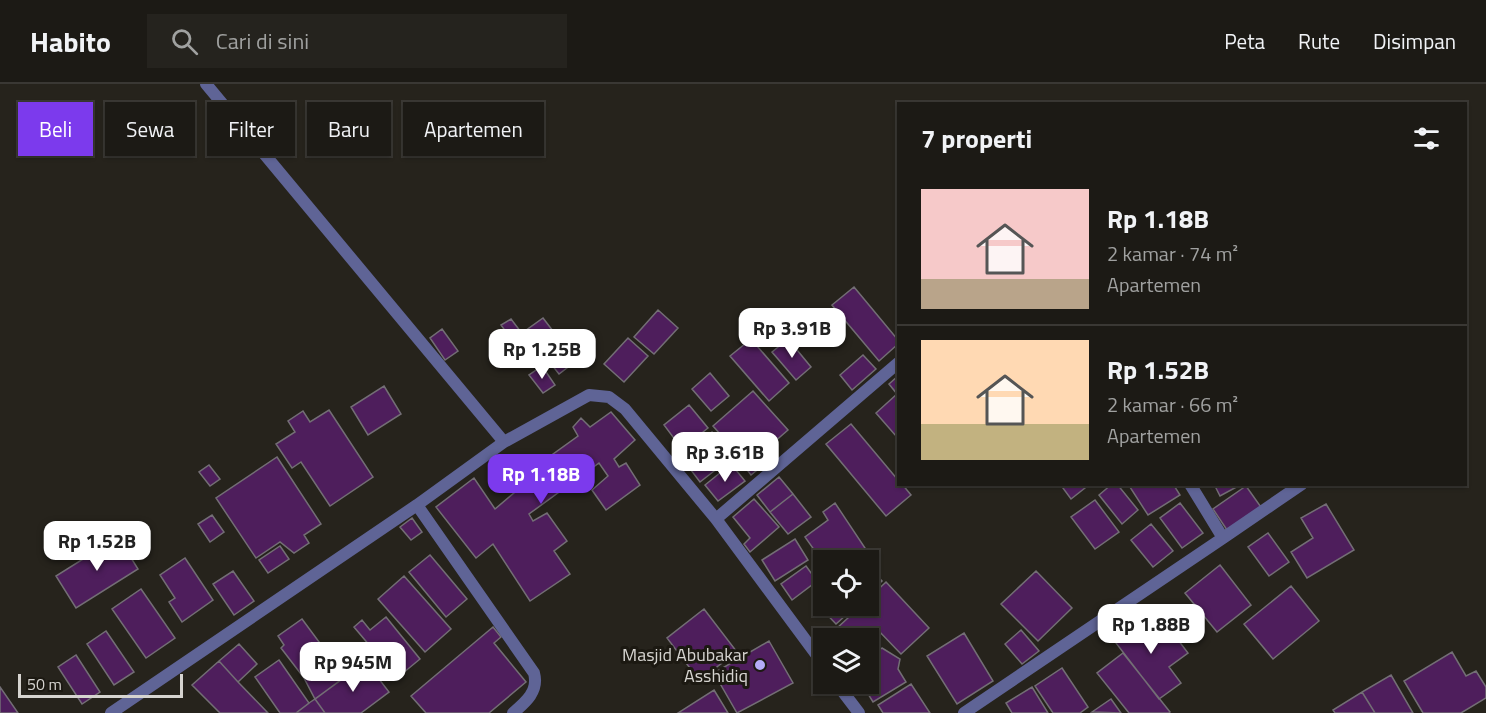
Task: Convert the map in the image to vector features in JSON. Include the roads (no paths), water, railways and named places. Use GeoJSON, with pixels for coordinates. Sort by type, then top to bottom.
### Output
{"type":"FeatureCollection","features":[{"type":"Feature","properties":{"kind":"street"},"geometry":{"type":"LineString","coordinates":[[206,84],[504,442]]}},
{"type":"Feature","properties":{"kind":"street"},"geometry":{"type":"LineString","coordinates":[[716,519],[897,364]]}},
{"type":"Feature","properties":{"kind":"street"},"geometry":{"type":"LineString","coordinates":[[111,713],[417,505],[504,442],[589,395],[609,397],[625,409],[716,519],[813,650]]}},
{"type":"Feature","properties":{"kind":"street"},"geometry":{"type":"LineString","coordinates":[[1191,486],[1222,538]]}},
{"type":"Feature","properties":{"kind":"street"},"geometry":{"type":"LineString","coordinates":[[964,713],[1299,486]]}},
{"type":"Feature","properties":{"kind":"street"},"geometry":{"type":"LineString","coordinates":[[417,505],[534,673],[535,689],[513,713]]}},
{"type":"Feature","properties":{"kind":"street"},"geometry":{"type":"LineString","coordinates":[[845,694],[859,713]]}},
{"type":"Feature","properties":{"kind":"place","name":"Masjid Abubakar Asshidiq"},"geometry":{"type":"Point","coordinates":[760,665]}}]}
